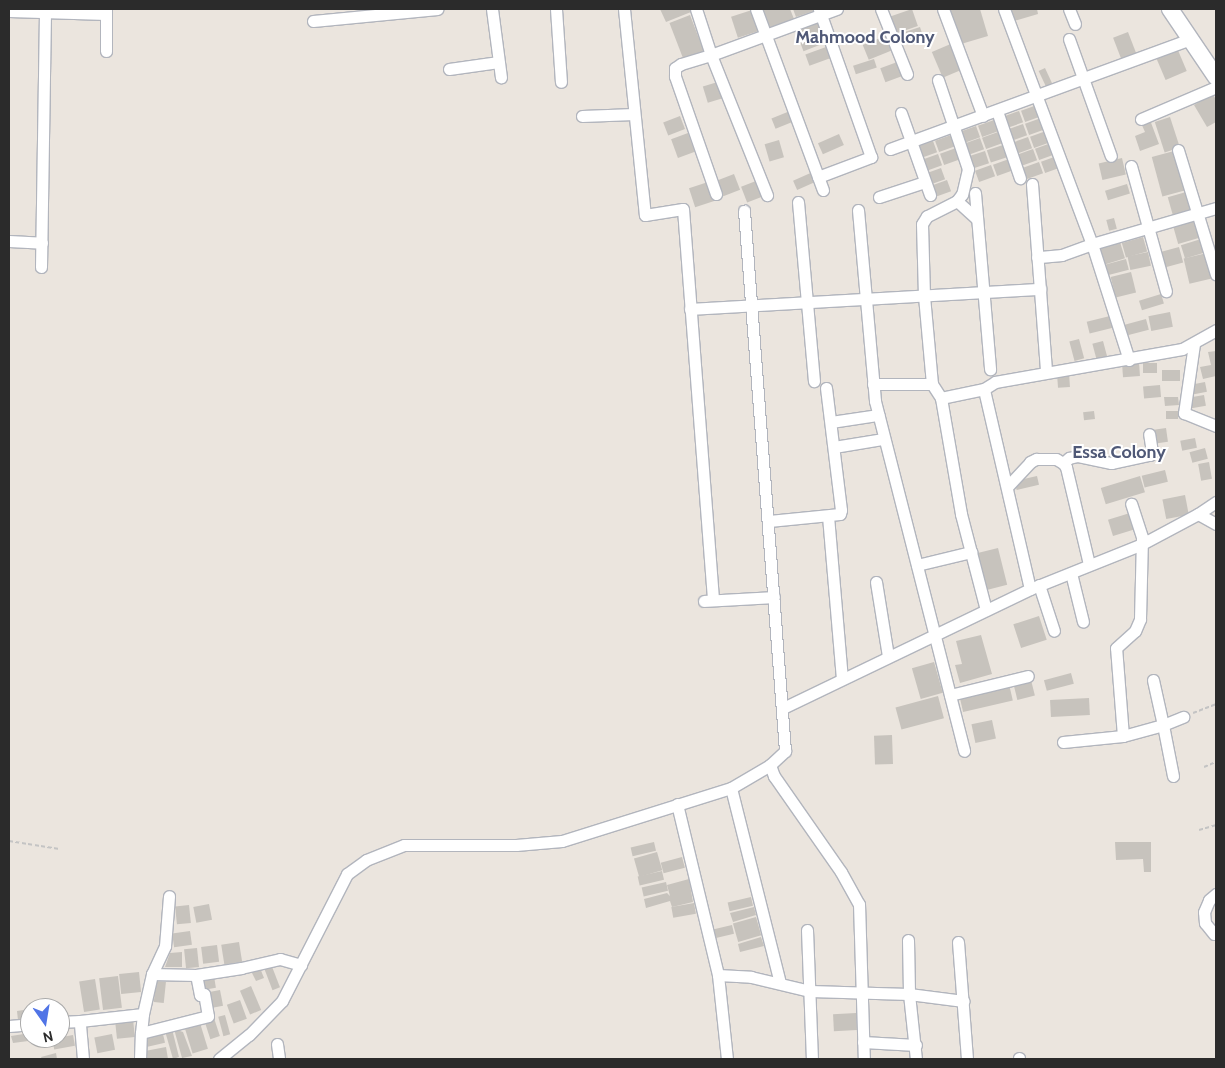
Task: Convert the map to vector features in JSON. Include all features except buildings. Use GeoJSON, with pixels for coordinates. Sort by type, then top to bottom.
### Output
{"type":"FeatureCollection","features":[{"type":"Feature","properties":{"kind":"street"},"geometry":{"type":"LineString","coordinates":[[314,21],[338,14],[437,9]]}},
{"type":"Feature","properties":{"kind":"street"},"geometry":{"type":"LineString","coordinates":[[492,9],[501,77]]}},
{"type":"Feature","properties":{"kind":"street"},"geometry":{"type":"LineString","coordinates":[[556,9],[561,82]]}},
{"type":"Feature","properties":{"kind":"street"},"geometry":{"type":"LineString","coordinates":[[624,9],[644,215],[683,209],[709,601],[774,597]]}},
{"type":"Feature","properties":{"kind":"street"},"geometry":{"type":"LineString","coordinates":[[696,9],[711,55],[767,195]]}},
{"type":"Feature","properties":{"kind":"street"},"geometry":{"type":"LineString","coordinates":[[756,9],[823,190]]}},
{"type":"Feature","properties":{"kind":"street"},"geometry":{"type":"LineString","coordinates":[[716,194],[675,76],[675,68],[681,64],[766,35],[820,12],[837,9]]}},
{"type":"Feature","properties":{"kind":"street"},"geometry":{"type":"LineString","coordinates":[[881,9],[907,74]]}},
{"type":"Feature","properties":{"kind":"street"},"geometry":{"type":"LineString","coordinates":[[943,9],[984,116]]}},
{"type":"Feature","properties":{"kind":"street"},"geometry":{"type":"LineString","coordinates":[[1004,9],[1092,244],[1129,360]]}},
{"type":"Feature","properties":{"kind":"street"},"geometry":{"type":"LineString","coordinates":[[1069,9],[1075,24]]}},
{"type":"Feature","properties":{"kind":"street"},"geometry":{"type":"LineString","coordinates":[[1170,9],[1216,77]]}},
{"type":"Feature","properties":{"kind":"street"},"geometry":{"type":"LineString","coordinates":[[42,266],[45,10]]}},
{"type":"Feature","properties":{"kind":"street"},"geometry":{"type":"LineString","coordinates":[[9,12],[45,10],[106,11],[106,51]]}},
{"type":"Feature","properties":{"kind":"street"},"geometry":{"type":"LineString","coordinates":[[818,176],[871,157],[820,12]]}},
{"type":"Feature","properties":{"kind":"street"},"geometry":{"type":"LineString","coordinates":[[1069,39],[1111,156]]}},
{"type":"Feature","properties":{"kind":"street"},"geometry":{"type":"LineString","coordinates":[[890,149],[1191,39]]}},
{"type":"Feature","properties":{"kind":"street"},"geometry":{"type":"LineString","coordinates":[[449,69],[499,62]]}},
{"type":"Feature","properties":{"kind":"street"},"geometry":{"type":"LineString","coordinates":[[938,80],[968,168],[962,194],[957,201],[927,216],[922,224],[924,296],[932,384],[940,398],[952,473],[986,610]]}},
{"type":"Feature","properties":{"kind":"street"},"geometry":{"type":"LineString","coordinates":[[1141,119],[1216,87]]}},
{"type":"Feature","properties":{"kind":"street"},"geometry":{"type":"LineString","coordinates":[[998,111],[1020,178]]}},
{"type":"Feature","properties":{"kind":"street"},"geometry":{"type":"LineString","coordinates":[[901,113],[930,194]]}},
{"type":"Feature","properties":{"kind":"street"},"geometry":{"type":"LineString","coordinates":[[582,116],[634,114]]}},
{"type":"Feature","properties":{"kind":"street"},"geometry":{"type":"LineString","coordinates":[[1178,150],[1216,274]]}},
{"type":"Feature","properties":{"kind":"street"},"geometry":{"type":"LineString","coordinates":[[1131,166],[1166,290]]}},
{"type":"Feature","properties":{"kind":"street"},"geometry":{"type":"LineString","coordinates":[[879,197],[925,182]]}},
{"type":"Feature","properties":{"kind":"street"},"geometry":{"type":"LineString","coordinates":[[1032,184],[1046,372]]}},
{"type":"Feature","properties":{"kind":"street"},"geometry":{"type":"LineString","coordinates":[[975,193],[990,369]]}},
{"type":"Feature","properties":{"kind":"street"},"geometry":{"type":"LineString","coordinates":[[957,201],[977,219]]}},
{"type":"Feature","properties":{"kind":"street"},"geometry":{"type":"LineString","coordinates":[[798,202],[814,381]]}},
{"type":"Feature","properties":{"kind":"street"},"geometry":{"type":"LineString","coordinates":[[1037,257],[1062,255],[1092,244],[1216,208]]}},
{"type":"Feature","properties":{"kind":"street"},"geometry":{"type":"LineString","coordinates":[[858,210],[873,384],[878,415],[964,751]]}},
{"type":"Feature","properties":{"kind":"street"},"geometry":{"type":"LineString","coordinates":[[219,1059],[249,1035],[282,1001],[347,874],[366,860],[404,845],[516,846],[562,841],[731,788],[770,765],[785,751],[744,211]]}},
{"type":"Feature","properties":{"kind":"street"},"geometry":{"type":"LineString","coordinates":[[9,241],[42,243]]}},
{"type":"Feature","properties":{"kind":"street"},"geometry":{"type":"LineString","coordinates":[[690,309],[1040,289]]}},
{"type":"Feature","properties":{"kind":"street"},"geometry":{"type":"LineString","coordinates":[[940,398],[984,389],[995,382],[1046,372],[1129,360],[1182,349],[1216,330]]}},
{"type":"Feature","properties":{"kind":"street"},"geometry":{"type":"LineString","coordinates":[[1194,344],[1184,413],[1216,426]]}},
{"type":"Feature","properties":{"kind":"street"},"geometry":{"type":"LineString","coordinates":[[873,384],[932,384]]}},
{"type":"Feature","properties":{"kind":"street"},"geometry":{"type":"LineString","coordinates":[[769,521],[837,516],[841,510],[826,388]]}},
{"type":"Feature","properties":{"kind":"street"},"geometry":{"type":"LineString","coordinates":[[984,389],[1006,487],[1034,587],[1054,630]]}},
{"type":"Feature","properties":{"kind":"street"},"geometry":{"type":"LineString","coordinates":[[831,422],[878,415]]}},
{"type":"Feature","properties":{"kind":"street"},"geometry":{"type":"LineString","coordinates":[[1063,463],[1069,458],[1078,456],[1111,463],[1150,455],[1152,452],[1149,434]]}},
{"type":"Feature","properties":{"kind":"street"},"geometry":{"type":"LineString","coordinates":[[834,447],[883,439]]}},
{"type":"Feature","properties":{"kind":"street"},"geometry":{"type":"LineString","coordinates":[[1006,487],[1030,462],[1036,459],[1056,459],[1063,463],[1066,467],[1089,564]]}},
{"type":"Feature","properties":{"kind":"street"},"geometry":{"type":"LineString","coordinates":[[783,708],[1034,587],[1140,545],[1198,514],[1216,502]]}},
{"type":"Feature","properties":{"kind":"street"},"geometry":{"type":"LineString","coordinates":[[1123,736],[1115,651],[1119,644],[1136,631],[1140,619],[1140,545],[1142,537],[1131,504]]}},
{"type":"Feature","properties":{"kind":"street"},"geometry":{"type":"LineString","coordinates":[[1198,514],[1216,524]]}},
{"type":"Feature","properties":{"kind":"street"},"geometry":{"type":"LineString","coordinates":[[828,516],[842,678]]}},
{"type":"Feature","properties":{"kind":"street"},"geometry":{"type":"LineString","coordinates":[[917,565],[971,552]]}},
{"type":"Feature","properties":{"kind":"street"},"geometry":{"type":"LineString","coordinates":[[1071,573],[1083,622]]}},
{"type":"Feature","properties":{"kind":"street"},"geometry":{"type":"LineString","coordinates":[[876,582],[888,656]]}},
{"type":"Feature","properties":{"kind":"street"},"geometry":{"type":"LineString","coordinates":[[950,695],[1028,676]]}},
{"type":"Feature","properties":{"kind":"street"},"geometry":{"type":"LineString","coordinates":[[1153,680],[1173,776]]}},
{"type":"Feature","properties":{"kind":"street"},"geometry":{"type":"LineString","coordinates":[[1062,742],[1123,736],[1163,725],[1183,717]]}},
{"type":"Feature","properties":{"kind":"street"},"geometry":{"type":"LineString","coordinates":[[770,765],[774,776],[841,872],[859,904],[864,1059]]}},
{"type":"Feature","properties":{"kind":"street"},"geometry":{"type":"LineString","coordinates":[[731,788],[780,982]]}},
{"type":"Feature","properties":{"kind":"street"},"geometry":{"type":"LineString","coordinates":[[677,804],[718,974],[727,1059]]}},
{"type":"Feature","properties":{"kind":"street"},"geometry":{"type":"LineString","coordinates":[[1214,934],[1205,923],[1204,912],[1208,900],[1216,894]]}},
{"type":"Feature","properties":{"kind":"street"},"geometry":{"type":"LineString","coordinates":[[140,1059],[143,1014],[152,974],[165,946],[169,896]]}},
{"type":"Feature","properties":{"kind":"street"},"geometry":{"type":"LineString","coordinates":[[807,930],[812,1059]]}},
{"type":"Feature","properties":{"kind":"street"},"geometry":{"type":"LineString","coordinates":[[908,940],[909,994],[916,1059]]}},
{"type":"Feature","properties":{"kind":"street"},"geometry":{"type":"LineString","coordinates":[[958,942],[967,1059]]}},
{"type":"Feature","properties":{"kind":"street"},"geometry":{"type":"LineString","coordinates":[[152,974],[196,975],[241,968],[280,959],[301,964]]}},
{"type":"Feature","properties":{"kind":"street"},"geometry":{"type":"LineString","coordinates":[[718,974],[780,982],[810,991],[862,991],[909,994],[964,1001]]}},
{"type":"Feature","properties":{"kind":"street"},"geometry":{"type":"LineString","coordinates":[[141,1033],[208,1016],[204,994],[200,995],[196,975]]}},
{"type":"Feature","properties":{"kind":"street"},"geometry":{"type":"LineString","coordinates":[[70,1022],[143,1014]]}},
{"type":"Feature","properties":{"kind":"street"},"geometry":{"type":"LineString","coordinates":[[80,1021],[83,1059]]}},
{"type":"Feature","properties":{"kind":"street"},"geometry":{"type":"LineString","coordinates":[[863,1042],[916,1045]]}},
{"type":"Feature","properties":{"kind":"street"},"geometry":{"type":"LineString","coordinates":[[277,1044],[279,1059]]}},
{"type":"Feature","properties":{"kind":"path"},"geometry":{"type":"LineString","coordinates":[[1183,717],[1216,704]]}},
{"type":"Feature","properties":{"kind":"path"},"geometry":{"type":"LineString","coordinates":[[1204,767],[1216,762]]}},
{"type":"Feature","properties":{"kind":"path"},"geometry":{"type":"LineString","coordinates":[[1199,830],[1216,825]]}},
{"type":"Feature","properties":{"kind":"path"},"geometry":{"type":"LineString","coordinates":[[9,841],[59,850]]}},
{"type":"Feature","properties":{"kind":"district","name":"Mahmood Colony"},"geometry":{"type":"Point","coordinates":[865,37]}},
{"type":"Feature","properties":{"kind":"district","name":"Essa Colony"},"geometry":{"type":"Point","coordinates":[1119,452]}}]}
